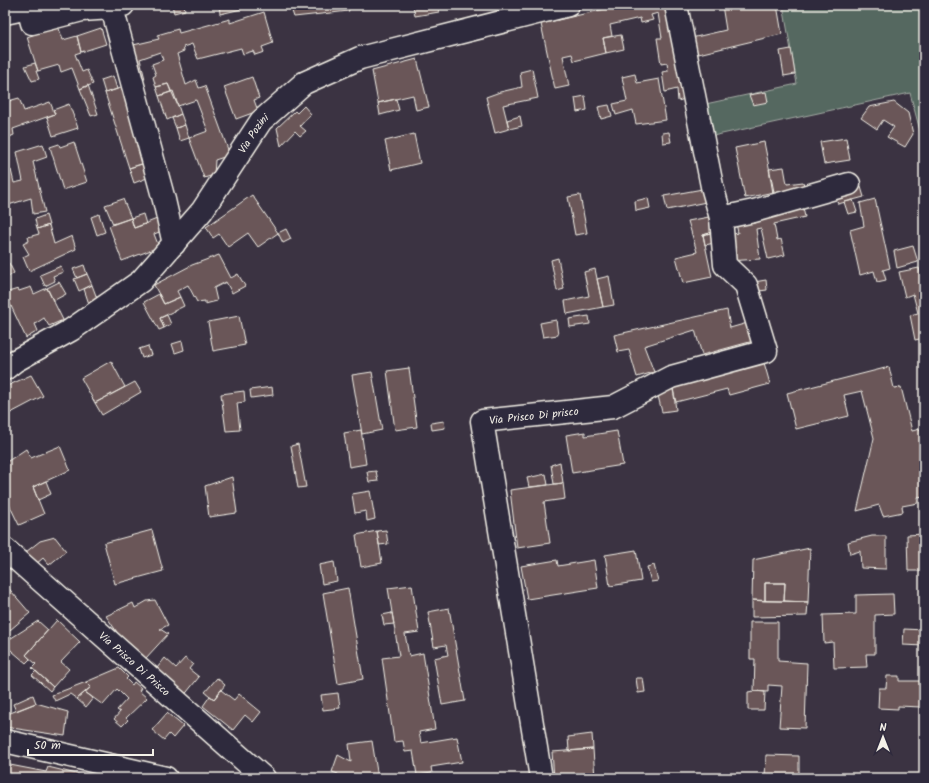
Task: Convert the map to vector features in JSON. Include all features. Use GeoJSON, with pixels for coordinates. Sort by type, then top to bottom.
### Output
{"type":"FeatureCollection","features":[{"type":"Feature","properties":{"kind":"street","name":"Via Pozini"},"geometry":{"type":"LineString","coordinates":[[5,369],[15,361],[71,330],[141,281],[202,211],[261,121],[304,83],[360,58],[568,5]]}},
{"type":"Feature","properties":{"kind":"street"},"geometry":{"type":"LineString","coordinates":[[676,5],[712,186],[721,218],[754,211],[849,184]]}},
{"type":"Feature","properties":{"kind":"street"},"geometry":{"type":"LineString","coordinates":[[5,13],[28,8],[32,24],[82,10],[118,7],[174,244]]}},
{"type":"Feature","properties":{"kind":"street","name":"Via Prisco Di prisco"},"geometry":{"type":"LineString","coordinates":[[541,778],[482,421],[613,407],[671,377],[766,351],[746,285],[725,265],[721,218]]}},
{"type":"Feature","properties":{"kind":"street","name":"Via Prisco Di Prisco"},"geometry":{"type":"LineString","coordinates":[[5,549],[149,678],[264,778]]}},
{"type":"Feature","properties":{"kind":"street"},"geometry":{"type":"LineString","coordinates":[[5,742],[166,778]]}},
{"type":"Feature","properties":{"kind":"green space"},"geometry":{"type":"Polygon","coordinates":[[[783,5],[924,5],[924,146],[910,93],[708,137],[701,105],[797,84],[783,5]]]}},
{"type":"Feature","properties":{"kind":"building"},"geometry":{"type":"Polygon","coordinates":[[[34,5],[60,5],[37,13],[34,5]]]}},
{"type":"Feature","properties":{"kind":"building"},"geometry":{"type":"Polygon","coordinates":[[[172,5],[184,5],[185,10],[174,13],[172,5]]]}},
{"type":"Feature","properties":{"kind":"building"},"geometry":{"type":"Polygon","coordinates":[[[219,5],[259,5],[220,14],[219,5]]]}},
{"type":"Feature","properties":{"kind":"building"},"geometry":{"type":"Polygon","coordinates":[[[290,5],[348,5],[349,11],[294,17],[290,5]]]}},
{"type":"Feature","properties":{"kind":"building"},"geometry":{"type":"Polygon","coordinates":[[[413,5],[438,5],[439,12],[415,16],[413,5]]]}},
{"type":"Feature","properties":{"kind":"building"},"geometry":{"type":"Polygon","coordinates":[[[622,5],[666,5],[688,98],[678,101],[677,89],[665,92],[662,72],[668,71],[667,63],[661,64],[657,38],[662,38],[658,13],[651,15],[653,20],[641,23],[640,18],[610,25],[612,36],[603,38],[606,53],[574,61],[572,54],[563,56],[569,86],[555,89],[541,24],[622,5]]]}},
{"type":"Feature","properties":{"kind":"building"},"geometry":{"type":"Polygon","coordinates":[[[722,5],[777,5],[782,34],[690,56],[687,39],[726,30],[722,5]]]}},
{"type":"Feature","properties":{"kind":"building"},"geometry":{"type":"Polygon","coordinates":[[[264,12],[273,43],[262,47],[264,52],[255,55],[253,51],[243,54],[241,48],[198,59],[192,44],[183,47],[184,51],[177,54],[186,85],[196,80],[199,88],[205,86],[230,155],[215,160],[214,175],[204,178],[189,138],[208,131],[196,100],[178,106],[168,84],[156,87],[153,77],[156,75],[152,64],[163,60],[160,52],[140,59],[145,79],[136,80],[129,46],[159,39],[157,35],[178,29],[179,33],[230,19],[230,23],[264,12]]]}},
{"type":"Feature","properties":{"kind":"building"},"geometry":{"type":"Polygon","coordinates":[[[58,26],[63,40],[77,36],[81,52],[75,54],[82,72],[87,70],[93,84],[80,89],[72,68],[61,72],[59,65],[38,71],[27,37],[58,26]]]}},
{"type":"Feature","properties":{"kind":"building"},"geometry":{"type":"Polygon","coordinates":[[[101,28],[106,44],[81,52],[77,36],[101,28]]]}},
{"type":"Feature","properties":{"kind":"building"},"geometry":{"type":"Polygon","coordinates":[[[621,35],[624,49],[606,53],[603,38],[621,35]]]}},
{"type":"Feature","properties":{"kind":"building"},"geometry":{"type":"Polygon","coordinates":[[[791,49],[795,74],[784,76],[780,51],[791,49]]]}},
{"type":"Feature","properties":{"kind":"building"},"geometry":{"type":"Polygon","coordinates":[[[417,59],[429,107],[416,110],[413,95],[378,103],[372,71],[417,59]]]}},
{"type":"Feature","properties":{"kind":"building"},"geometry":{"type":"Polygon","coordinates":[[[35,63],[39,79],[32,81],[25,66],[35,63]]]}},
{"type":"Feature","properties":{"kind":"building"},"geometry":{"type":"Polygon","coordinates":[[[532,69],[538,98],[503,105],[509,129],[495,133],[486,97],[522,87],[520,72],[532,69]]]}},
{"type":"Feature","properties":{"kind":"building"},"geometry":{"type":"Polygon","coordinates":[[[635,74],[637,83],[659,79],[666,120],[636,124],[633,110],[616,115],[613,104],[627,101],[622,77],[635,74]]]}},
{"type":"Feature","properties":{"kind":"building"},"geometry":{"type":"Polygon","coordinates":[[[113,76],[117,89],[105,93],[101,80],[113,76]]]}},
{"type":"Feature","properties":{"kind":"building"},"geometry":{"type":"Polygon","coordinates":[[[252,77],[259,98],[254,100],[258,111],[236,119],[224,87],[252,77]]]}},
{"type":"Feature","properties":{"kind":"building"},"geometry":{"type":"Polygon","coordinates":[[[168,84],[171,92],[159,96],[156,87],[168,84]]]}},
{"type":"Feature","properties":{"kind":"building"},"geometry":{"type":"Polygon","coordinates":[[[88,85],[98,114],[91,116],[80,89],[88,85]]]}},
{"type":"Feature","properties":{"kind":"building"},"geometry":{"type":"Polygon","coordinates":[[[124,87],[132,113],[129,114],[141,154],[148,162],[129,168],[105,93],[124,87]]]}},
{"type":"Feature","properties":{"kind":"building"},"geometry":{"type":"Polygon","coordinates":[[[173,91],[181,114],[167,120],[159,96],[173,91]]]}},
{"type":"Feature","properties":{"kind":"building"},"geometry":{"type":"Polygon","coordinates":[[[766,92],[768,102],[753,105],[749,95],[766,92]]]}},
{"type":"Feature","properties":{"kind":"building"},"geometry":{"type":"Polygon","coordinates":[[[585,96],[587,110],[577,112],[575,98],[585,96]]]}},
{"type":"Feature","properties":{"kind":"building"},"geometry":{"type":"Polygon","coordinates":[[[19,98],[24,111],[50,102],[55,114],[13,129],[14,135],[5,139],[5,106],[7,106],[5,102],[19,98]]]}},
{"type":"Feature","properties":{"kind":"building"},"geometry":{"type":"Polygon","coordinates":[[[396,99],[399,110],[380,115],[378,103],[396,99]]]}},
{"type":"Feature","properties":{"kind":"building"},"geometry":{"type":"Polygon","coordinates":[[[894,102],[908,113],[913,134],[905,147],[887,137],[894,127],[883,120],[877,129],[861,118],[869,107],[894,102]]]}},
{"type":"Feature","properties":{"kind":"building"},"geometry":{"type":"Polygon","coordinates":[[[69,104],[78,128],[53,136],[47,117],[55,114],[53,110],[69,104]]]}},
{"type":"Feature","properties":{"kind":"building"},"geometry":{"type":"Polygon","coordinates":[[[609,105],[612,116],[601,119],[598,107],[609,105]]]}},
{"type":"Feature","properties":{"kind":"building"},"geometry":{"type":"Polygon","coordinates":[[[304,106],[311,114],[300,126],[306,131],[300,136],[295,131],[281,146],[277,128],[295,111],[297,113],[304,106]]]}},
{"type":"Feature","properties":{"kind":"building"},"geometry":{"type":"Polygon","coordinates":[[[181,114],[185,125],[176,128],[172,118],[181,114]]]}},
{"type":"Feature","properties":{"kind":"building"},"geometry":{"type":"Polygon","coordinates":[[[520,116],[522,126],[509,129],[507,120],[520,116]]]}},
{"type":"Feature","properties":{"kind":"building"},"geometry":{"type":"Polygon","coordinates":[[[185,125],[189,138],[180,141],[176,128],[185,125]]]}},
{"type":"Feature","properties":{"kind":"building"},"geometry":{"type":"Polygon","coordinates":[[[669,132],[671,142],[663,143],[662,133],[669,132]]]}},
{"type":"Feature","properties":{"kind":"building"},"geometry":{"type":"Polygon","coordinates":[[[414,134],[420,163],[391,170],[385,141],[414,134]]]}},
{"type":"Feature","properties":{"kind":"building"},"geometry":{"type":"Polygon","coordinates":[[[846,138],[850,160],[824,164],[820,142],[846,138]]]}},
{"type":"Feature","properties":{"kind":"building"},"geometry":{"type":"Polygon","coordinates":[[[74,142],[87,182],[63,190],[50,147],[59,144],[60,147],[74,142]]]}},
{"type":"Feature","properties":{"kind":"building"},"geometry":{"type":"Polygon","coordinates":[[[764,142],[774,192],[745,198],[735,148],[764,142]]]}},
{"type":"Feature","properties":{"kind":"building"},"geometry":{"type":"Polygon","coordinates":[[[43,144],[47,157],[33,162],[45,212],[33,214],[31,198],[5,206],[5,172],[11,170],[14,183],[23,181],[17,152],[43,144]]]}},
{"type":"Feature","properties":{"kind":"building"},"geometry":{"type":"Polygon","coordinates":[[[145,163],[147,178],[134,183],[129,168],[145,163]]]}},
{"type":"Feature","properties":{"kind":"building"},"geometry":{"type":"Polygon","coordinates":[[[784,167],[787,184],[803,182],[806,191],[774,199],[769,169],[784,167]]]}},
{"type":"Feature","properties":{"kind":"building"},"geometry":{"type":"Polygon","coordinates":[[[861,187],[864,197],[838,204],[835,194],[861,187]]]}},
{"type":"Feature","properties":{"kind":"building"},"geometry":{"type":"Polygon","coordinates":[[[708,188],[711,201],[667,210],[664,196],[708,188]]]}},
{"type":"Feature","properties":{"kind":"building"},"geometry":{"type":"Polygon","coordinates":[[[252,195],[278,233],[258,247],[248,233],[228,247],[219,234],[213,238],[206,227],[252,195]]]}},
{"type":"Feature","properties":{"kind":"building"},"geometry":{"type":"Polygon","coordinates":[[[580,195],[587,233],[575,235],[568,197],[580,195]]]}},
{"type":"Feature","properties":{"kind":"building"},"geometry":{"type":"Polygon","coordinates":[[[648,198],[650,208],[636,211],[635,201],[648,198]]]}},
{"type":"Feature","properties":{"kind":"building"},"geometry":{"type":"Polygon","coordinates":[[[123,199],[131,218],[113,224],[105,205],[123,199]]]}},
{"type":"Feature","properties":{"kind":"building"},"geometry":{"type":"Polygon","coordinates":[[[875,199],[890,268],[883,270],[886,280],[877,282],[874,271],[860,275],[850,230],[864,226],[860,203],[875,199]]]}},
{"type":"Feature","properties":{"kind":"building"},"geometry":{"type":"Polygon","coordinates":[[[853,200],[857,212],[848,214],[844,202],[853,200]]]}},
{"type":"Feature","properties":{"kind":"building"},"geometry":{"type":"Polygon","coordinates":[[[802,203],[805,217],[774,224],[777,240],[781,239],[785,255],[768,259],[761,228],[756,229],[760,259],[727,261],[729,235],[738,233],[735,218],[802,203]]]}},
{"type":"Feature","properties":{"kind":"building"},"geometry":{"type":"Polygon","coordinates":[[[99,214],[105,232],[97,235],[91,217],[99,214]]]}},
{"type":"Feature","properties":{"kind":"building"},"geometry":{"type":"Polygon","coordinates":[[[143,214],[146,224],[134,228],[131,218],[143,214]]]}},
{"type":"Feature","properties":{"kind":"building"},"geometry":{"type":"Polygon","coordinates":[[[46,215],[49,225],[37,229],[35,219],[46,215]]]}},
{"type":"Feature","properties":{"kind":"building"},"geometry":{"type":"Polygon","coordinates":[[[714,216],[717,231],[703,235],[712,277],[683,283],[676,257],[697,252],[688,221],[714,216]]]}},
{"type":"Feature","properties":{"kind":"building"},"geometry":{"type":"Polygon","coordinates":[[[131,218],[134,228],[157,219],[162,231],[154,234],[159,247],[122,261],[109,226],[131,218]]]}},
{"type":"Feature","properties":{"kind":"building"},"geometry":{"type":"Polygon","coordinates":[[[49,225],[54,244],[72,236],[76,249],[29,271],[23,257],[29,254],[23,244],[29,241],[28,237],[39,234],[37,229],[49,225]]]}},
{"type":"Feature","properties":{"kind":"building"},"geometry":{"type":"Polygon","coordinates":[[[286,229],[291,239],[283,243],[278,233],[286,229]]]}},
{"type":"Feature","properties":{"kind":"building"},"geometry":{"type":"Polygon","coordinates":[[[717,231],[719,242],[705,245],[703,235],[717,231]]]}},
{"type":"Feature","properties":{"kind":"building"},"geometry":{"type":"Polygon","coordinates":[[[913,246],[918,262],[897,268],[894,251],[913,246]]]}},
{"type":"Feature","properties":{"kind":"building"},"geometry":{"type":"Polygon","coordinates":[[[219,255],[231,278],[238,274],[245,286],[232,293],[226,282],[214,288],[217,301],[205,304],[205,301],[197,302],[188,285],[177,291],[180,297],[164,304],[154,285],[192,265],[219,255]]]}},
{"type":"Feature","properties":{"kind":"building"},"geometry":{"type":"Polygon","coordinates":[[[558,258],[564,289],[557,291],[551,260],[558,258]]]}},
{"type":"Feature","properties":{"kind":"building"},"geometry":{"type":"Polygon","coordinates":[[[9,263],[14,273],[5,279],[5,264],[9,263]]]}},
{"type":"Feature","properties":{"kind":"building"},"geometry":{"type":"Polygon","coordinates":[[[84,265],[87,274],[77,278],[73,269],[84,265]]]}},
{"type":"Feature","properties":{"kind":"building"},"geometry":{"type":"Polygon","coordinates":[[[61,266],[63,272],[53,276],[55,281],[45,286],[40,275],[61,266]]]}},
{"type":"Feature","properties":{"kind":"building"},"geometry":{"type":"Polygon","coordinates":[[[919,268],[924,289],[924,338],[915,340],[910,315],[918,313],[913,294],[905,297],[899,272],[919,268]]]}},
{"type":"Feature","properties":{"kind":"building"},"geometry":{"type":"Polygon","coordinates":[[[595,269],[603,307],[567,314],[565,301],[589,296],[584,272],[595,269]]]}},
{"type":"Feature","properties":{"kind":"building"},"geometry":{"type":"Polygon","coordinates":[[[87,274],[92,285],[79,291],[74,279],[87,274]]]}},
{"type":"Feature","properties":{"kind":"building"},"geometry":{"type":"Polygon","coordinates":[[[609,276],[614,305],[603,307],[597,279],[609,276]]]}},
{"type":"Feature","properties":{"kind":"building"},"geometry":{"type":"Polygon","coordinates":[[[766,280],[767,290],[751,292],[748,283],[766,280]]]}},
{"type":"Feature","properties":{"kind":"building"},"geometry":{"type":"Polygon","coordinates":[[[59,282],[66,294],[53,301],[47,288],[59,282]]]}},
{"type":"Feature","properties":{"kind":"building"},"geometry":{"type":"Polygon","coordinates":[[[92,285],[98,301],[90,307],[84,289],[92,285]]]}},
{"type":"Feature","properties":{"kind":"building"},"geometry":{"type":"Polygon","coordinates":[[[31,287],[34,294],[47,288],[63,320],[49,326],[44,318],[35,324],[38,331],[26,338],[5,293],[31,287]]]}},
{"type":"Feature","properties":{"kind":"building"},"geometry":{"type":"Polygon","coordinates":[[[159,294],[164,304],[180,297],[184,306],[160,318],[164,328],[159,330],[144,302],[159,294]]]}},
{"type":"Feature","properties":{"kind":"building"},"geometry":{"type":"Polygon","coordinates":[[[727,310],[730,328],[751,322],[757,340],[702,355],[695,330],[644,346],[654,372],[637,377],[629,350],[618,352],[614,335],[727,310]]]}},
{"type":"Feature","properties":{"kind":"building"},"geometry":{"type":"Polygon","coordinates":[[[167,315],[171,324],[164,328],[160,318],[167,315]]]}},
{"type":"Feature","properties":{"kind":"building"},"geometry":{"type":"Polygon","coordinates":[[[239,316],[245,345],[213,351],[208,322],[239,316]]]}},
{"type":"Feature","properties":{"kind":"building"},"geometry":{"type":"Polygon","coordinates":[[[589,316],[590,324],[570,327],[569,319],[589,316]]]}},
{"type":"Feature","properties":{"kind":"building"},"geometry":{"type":"Polygon","coordinates":[[[556,320],[558,335],[543,337],[540,323],[556,320]]]}},
{"type":"Feature","properties":{"kind":"building"},"geometry":{"type":"Polygon","coordinates":[[[182,341],[184,350],[175,353],[172,344],[182,341]]]}},
{"type":"Feature","properties":{"kind":"building"},"geometry":{"type":"Polygon","coordinates":[[[148,346],[151,355],[142,358],[139,349],[148,346]]]}},
{"type":"Feature","properties":{"kind":"building"},"geometry":{"type":"Polygon","coordinates":[[[763,359],[770,384],[729,395],[727,389],[676,402],[672,386],[708,378],[708,372],[763,359]]]}},
{"type":"Feature","properties":{"kind":"building"},"geometry":{"type":"Polygon","coordinates":[[[111,361],[125,387],[95,403],[81,378],[111,361]]]}},
{"type":"Feature","properties":{"kind":"building"},"geometry":{"type":"Polygon","coordinates":[[[889,367],[894,388],[901,387],[912,431],[920,429],[924,447],[924,497],[917,498],[918,503],[902,506],[903,512],[883,516],[879,505],[857,511],[874,438],[862,391],[844,395],[849,416],[796,429],[787,393],[889,367]]]}},
{"type":"Feature","properties":{"kind":"building"},"geometry":{"type":"Polygon","coordinates":[[[409,368],[417,427],[395,430],[387,371],[409,368]]]}},
{"type":"Feature","properties":{"kind":"building"},"geometry":{"type":"Polygon","coordinates":[[[372,372],[382,430],[362,434],[352,375],[372,372]]]}},
{"type":"Feature","properties":{"kind":"building"},"geometry":{"type":"Polygon","coordinates":[[[31,375],[43,396],[5,416],[5,387],[31,375]]]}},
{"type":"Feature","properties":{"kind":"building"},"geometry":{"type":"Polygon","coordinates":[[[135,382],[141,392],[102,415],[95,403],[135,382]]]}},
{"type":"Feature","properties":{"kind":"building"},"geometry":{"type":"Polygon","coordinates":[[[272,387],[273,395],[251,398],[250,390],[272,387]]]}},
{"type":"Feature","properties":{"kind":"building"},"geometry":{"type":"Polygon","coordinates":[[[673,387],[676,410],[662,412],[657,392],[673,387]]]}},
{"type":"Feature","properties":{"kind":"building"},"geometry":{"type":"Polygon","coordinates":[[[244,391],[245,402],[237,403],[240,430],[226,431],[221,394],[244,391]]]}},
{"type":"Feature","properties":{"kind":"building"},"geometry":{"type":"Polygon","coordinates":[[[444,421],[445,428],[432,430],[431,423],[444,421]]]}},
{"type":"Feature","properties":{"kind":"building"},"geometry":{"type":"Polygon","coordinates":[[[361,430],[366,464],[349,467],[344,433],[361,430]]]}},
{"type":"Feature","properties":{"kind":"building"},"geometry":{"type":"Polygon","coordinates":[[[617,431],[623,465],[572,473],[566,435],[585,432],[585,436],[617,431]]]}},
{"type":"Feature","properties":{"kind":"building"},"geometry":{"type":"Polygon","coordinates":[[[298,444],[306,487],[298,488],[291,446],[298,444]]]}},
{"type":"Feature","properties":{"kind":"building"},"geometry":{"type":"Polygon","coordinates":[[[60,446],[70,470],[33,487],[44,514],[19,525],[5,496],[5,463],[26,449],[31,458],[60,446]]]}},
{"type":"Feature","properties":{"kind":"building"},"geometry":{"type":"Polygon","coordinates":[[[560,462],[563,483],[554,484],[551,465],[560,462]]]}},
{"type":"Feature","properties":{"kind":"building"},"geometry":{"type":"Polygon","coordinates":[[[376,471],[378,481],[369,482],[367,472],[376,471]]]}},
{"type":"Feature","properties":{"kind":"building"},"geometry":{"type":"Polygon","coordinates":[[[546,474],[548,485],[529,487],[527,478],[546,474]]]}},
{"type":"Feature","properties":{"kind":"building"},"geometry":{"type":"Polygon","coordinates":[[[232,477],[237,513],[209,517],[205,486],[232,477]]]}},
{"type":"Feature","properties":{"kind":"building"},"geometry":{"type":"Polygon","coordinates":[[[46,481],[51,494],[38,500],[33,487],[46,481]]]}},
{"type":"Feature","properties":{"kind":"building"},"geometry":{"type":"Polygon","coordinates":[[[563,483],[565,499],[544,502],[550,543],[517,548],[510,490],[563,483]]]}},
{"type":"Feature","properties":{"kind":"building"},"geometry":{"type":"Polygon","coordinates":[[[370,491],[375,519],[367,521],[366,511],[355,513],[352,494],[370,491]]]}},
{"type":"Feature","properties":{"kind":"building"},"geometry":{"type":"Polygon","coordinates":[[[152,530],[163,571],[115,584],[104,543],[152,530]]]}},
{"type":"Feature","properties":{"kind":"building"},"geometry":{"type":"Polygon","coordinates":[[[386,530],[388,544],[379,545],[377,531],[386,530]]]}},
{"type":"Feature","properties":{"kind":"building"},"geometry":{"type":"Polygon","coordinates":[[[377,531],[382,563],[361,567],[356,535],[377,531]]]}},
{"type":"Feature","properties":{"kind":"building"},"geometry":{"type":"Polygon","coordinates":[[[924,534],[924,571],[908,571],[907,535],[924,534]]]}},
{"type":"Feature","properties":{"kind":"building"},"geometry":{"type":"Polygon","coordinates":[[[872,536],[886,536],[886,569],[861,568],[860,551],[850,554],[848,542],[872,536]]]}},
{"type":"Feature","properties":{"kind":"building"},"geometry":{"type":"Polygon","coordinates":[[[55,537],[66,551],[49,565],[43,558],[35,565],[26,552],[40,541],[55,537]]]}},
{"type":"Feature","properties":{"kind":"building"},"geometry":{"type":"Polygon","coordinates":[[[810,548],[808,602],[784,601],[785,583],[765,583],[765,601],[752,600],[753,560],[810,548]]]}},
{"type":"Feature","properties":{"kind":"building"},"geometry":{"type":"Polygon","coordinates":[[[636,550],[641,581],[610,586],[605,555],[636,550]]]}},
{"type":"Feature","properties":{"kind":"building"},"geometry":{"type":"Polygon","coordinates":[[[557,560],[558,566],[594,560],[598,588],[527,599],[521,566],[557,560]]]}},
{"type":"Feature","properties":{"kind":"building"},"geometry":{"type":"Polygon","coordinates":[[[334,562],[337,581],[322,584],[319,565],[334,562]]]}},
{"type":"Feature","properties":{"kind":"building"},"geometry":{"type":"Polygon","coordinates":[[[654,565],[658,581],[651,582],[647,567],[654,565]]]}},
{"type":"Feature","properties":{"kind":"building"},"geometry":{"type":"Polygon","coordinates":[[[765,583],[785,583],[784,601],[765,601],[765,583]]]}},
{"type":"Feature","properties":{"kind":"building"},"geometry":{"type":"Polygon","coordinates":[[[5,584],[30,613],[10,630],[5,625],[5,584]]]}},
{"type":"Feature","properties":{"kind":"building"},"geometry":{"type":"Polygon","coordinates":[[[412,585],[419,632],[405,634],[409,656],[423,653],[435,729],[419,732],[421,743],[457,737],[462,762],[431,767],[432,773],[417,775],[413,751],[405,752],[403,741],[394,742],[382,658],[399,656],[388,588],[412,585]]]}},
{"type":"Feature","properties":{"kind":"building"},"geometry":{"type":"Polygon","coordinates":[[[348,588],[363,679],[338,684],[323,593],[348,588]]]}},
{"type":"Feature","properties":{"kind":"building"},"geometry":{"type":"Polygon","coordinates":[[[893,594],[894,614],[875,615],[875,654],[866,654],[867,667],[834,668],[833,642],[824,643],[823,615],[856,614],[856,595],[893,594]]]}},
{"type":"Feature","properties":{"kind":"building"},"geometry":{"type":"Polygon","coordinates":[[[155,600],[168,625],[160,629],[168,634],[145,659],[123,641],[106,616],[133,603],[135,608],[147,601],[155,600]]]}},
{"type":"Feature","properties":{"kind":"building"},"geometry":{"type":"Polygon","coordinates":[[[752,600],[808,602],[807,616],[752,617],[752,600]]]}},
{"type":"Feature","properties":{"kind":"building"},"geometry":{"type":"Polygon","coordinates":[[[449,608],[465,701],[442,705],[434,658],[448,655],[446,645],[434,647],[428,612],[449,608]]]}},
{"type":"Feature","properties":{"kind":"building"},"geometry":{"type":"Polygon","coordinates":[[[392,613],[394,624],[384,625],[382,615],[392,613]]]}},
{"type":"Feature","properties":{"kind":"building"},"geometry":{"type":"Polygon","coordinates":[[[57,620],[80,642],[61,662],[69,669],[53,687],[32,668],[36,664],[26,655],[57,620]]]}},
{"type":"Feature","properties":{"kind":"building"},"geometry":{"type":"Polygon","coordinates":[[[38,621],[48,630],[26,655],[30,659],[26,663],[5,645],[5,642],[38,621]]]}},
{"type":"Feature","properties":{"kind":"building"},"geometry":{"type":"Polygon","coordinates":[[[750,622],[778,622],[778,661],[807,663],[805,728],[779,727],[782,686],[768,685],[768,692],[754,691],[755,659],[750,659],[750,622]]]}},
{"type":"Feature","properties":{"kind":"building"},"geometry":{"type":"Polygon","coordinates":[[[904,629],[924,630],[924,646],[903,645],[904,629]]]}},
{"type":"Feature","properties":{"kind":"building"},"geometry":{"type":"Polygon","coordinates":[[[165,658],[176,668],[185,658],[193,664],[189,669],[199,677],[183,697],[153,673],[165,658]]]}},
{"type":"Feature","properties":{"kind":"building"},"geometry":{"type":"Polygon","coordinates":[[[119,668],[128,677],[126,679],[132,685],[134,682],[141,688],[139,691],[147,698],[126,718],[128,720],[122,726],[114,719],[120,712],[117,710],[127,699],[117,689],[103,705],[85,692],[91,687],[86,682],[119,668]]]}},
{"type":"Feature","properties":{"kind":"building"},"geometry":{"type":"Polygon","coordinates":[[[36,671],[53,687],[50,691],[32,675],[36,671]]]}},
{"type":"Feature","properties":{"kind":"building"},"geometry":{"type":"Polygon","coordinates":[[[887,676],[899,676],[899,681],[922,681],[922,677],[924,677],[924,722],[921,722],[921,707],[898,706],[898,709],[878,708],[879,688],[886,688],[887,676]]]}},
{"type":"Feature","properties":{"kind":"building"},"geometry":{"type":"Polygon","coordinates":[[[217,678],[225,685],[214,699],[205,692],[217,678]]]}},
{"type":"Feature","properties":{"kind":"building"},"geometry":{"type":"Polygon","coordinates":[[[636,678],[643,678],[645,692],[638,693],[636,678]]]}},
{"type":"Feature","properties":{"kind":"building"},"geometry":{"type":"Polygon","coordinates":[[[86,682],[91,687],[77,699],[70,694],[55,701],[52,695],[86,682]]]}},
{"type":"Feature","properties":{"kind":"building"},"geometry":{"type":"Polygon","coordinates":[[[221,690],[234,700],[239,694],[261,712],[253,722],[245,715],[233,730],[203,706],[210,696],[214,699],[221,690]]]}},
{"type":"Feature","properties":{"kind":"building"},"geometry":{"type":"Polygon","coordinates":[[[85,692],[93,698],[86,707],[77,699],[85,692]]]}},
{"type":"Feature","properties":{"kind":"building"},"geometry":{"type":"Polygon","coordinates":[[[748,692],[765,692],[764,710],[748,710],[748,692]]]}},
{"type":"Feature","properties":{"kind":"building"},"geometry":{"type":"Polygon","coordinates":[[[338,693],[340,708],[323,710],[321,695],[338,693]]]}},
{"type":"Feature","properties":{"kind":"building"},"geometry":{"type":"Polygon","coordinates":[[[33,695],[36,703],[16,711],[13,704],[33,695]]]}},
{"type":"Feature","properties":{"kind":"building"},"geometry":{"type":"Polygon","coordinates":[[[36,703],[68,712],[65,736],[5,727],[5,715],[36,703]]]}},
{"type":"Feature","properties":{"kind":"building"},"geometry":{"type":"Polygon","coordinates":[[[167,713],[183,726],[173,738],[169,734],[164,740],[152,730],[167,713]]]}},
{"type":"Feature","properties":{"kind":"building"},"geometry":{"type":"Polygon","coordinates":[[[592,734],[593,749],[569,751],[568,737],[592,734]]]}},
{"type":"Feature","properties":{"kind":"building"},"geometry":{"type":"Polygon","coordinates":[[[372,741],[378,778],[336,778],[338,774],[332,772],[338,755],[351,762],[349,744],[372,741]]]}},
{"type":"Feature","properties":{"kind":"building"},"geometry":{"type":"Polygon","coordinates":[[[593,749],[595,778],[554,778],[552,752],[593,749]]]}},
{"type":"Feature","properties":{"kind":"building"},"geometry":{"type":"Polygon","coordinates":[[[766,755],[799,756],[799,778],[765,778],[766,755]]]}},
{"type":"Feature","properties":{"kind":"building"},"geometry":{"type":"Polygon","coordinates":[[[5,764],[46,772],[48,767],[89,777],[5,778],[5,764]]]}}]}
